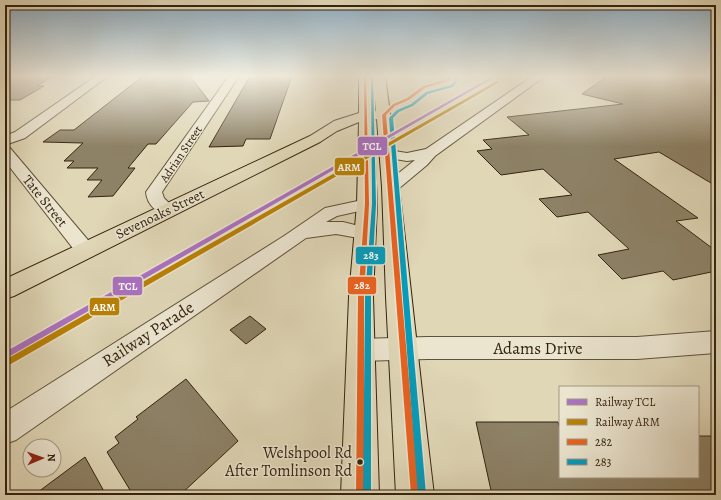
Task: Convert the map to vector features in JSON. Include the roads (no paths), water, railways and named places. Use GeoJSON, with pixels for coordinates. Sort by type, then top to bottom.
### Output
{"type":"FeatureCollection","features":[{"type":"Feature","properties":{"kind":"main road"},"geometry":{"type":"LineString","coordinates":[[371,99],[375,120],[388,154],[415,495]]}},
{"type":"Feature","properties":{"kind":"main road"},"geometry":{"type":"LineString","coordinates":[[360,495],[360,350],[364,233],[377,99]]}},
{"type":"Feature","properties":{"kind":"main road","name":"Sevenoaks Street"},"geometry":{"type":"LineString","coordinates":[[5,290],[315,139],[354,130],[375,120]]}},
{"type":"Feature","properties":{"kind":"street"},"geometry":{"type":"LineString","coordinates":[[5,141],[20,134],[70,99]]}},
{"type":"Feature","properties":{"kind":"street","name":"Adrian Street"},"geometry":{"type":"LineString","coordinates":[[167,210],[157,202],[154,197],[154,192],[218,99]]}},
{"type":"Feature","properties":{"kind":"street"},"geometry":{"type":"LineString","coordinates":[[391,187],[422,162],[430,153],[507,99]]}},
{"type":"Feature","properties":{"kind":"street","name":"Tate Street"},"geometry":{"type":"LineString","coordinates":[[5,151],[86,251]]}},
{"type":"Feature","properties":{"kind":"street"},"geometry":{"type":"LineString","coordinates":[[388,154],[407,157],[430,153]]}},
{"type":"Feature","properties":{"kind":"street","name":"Railway Parade"},"geometry":{"type":"LineString","coordinates":[[5,429],[291,240],[322,217],[331,212],[367,204]]}},
{"type":"Feature","properties":{"kind":"street","name":"Railway Parade"},"geometry":{"type":"LineString","coordinates":[[291,240],[325,228],[345,227],[364,233]]}},
{"type":"Feature","properties":{"kind":"street","name":"Adams Drive"},"geometry":{"type":"LineString","coordinates":[[360,350],[636,348],[716,342]]}},
{"type":"Feature","properties":{"kind":"rail line","name":"TCL"},"geometry":{"type":"LineString","coordinates":[[5,356],[454,99]]}},
{"type":"Feature","properties":{"kind":"rail line","name":"ARM"},"geometry":{"type":"LineString","coordinates":[[8,362],[468,99]]}},
{"type":"Feature","properties":{"kind":"place","name":"Welshpool Rd After Tomlinson Rd"},"geometry":{"type":"Point","coordinates":[360,462]}}]}
